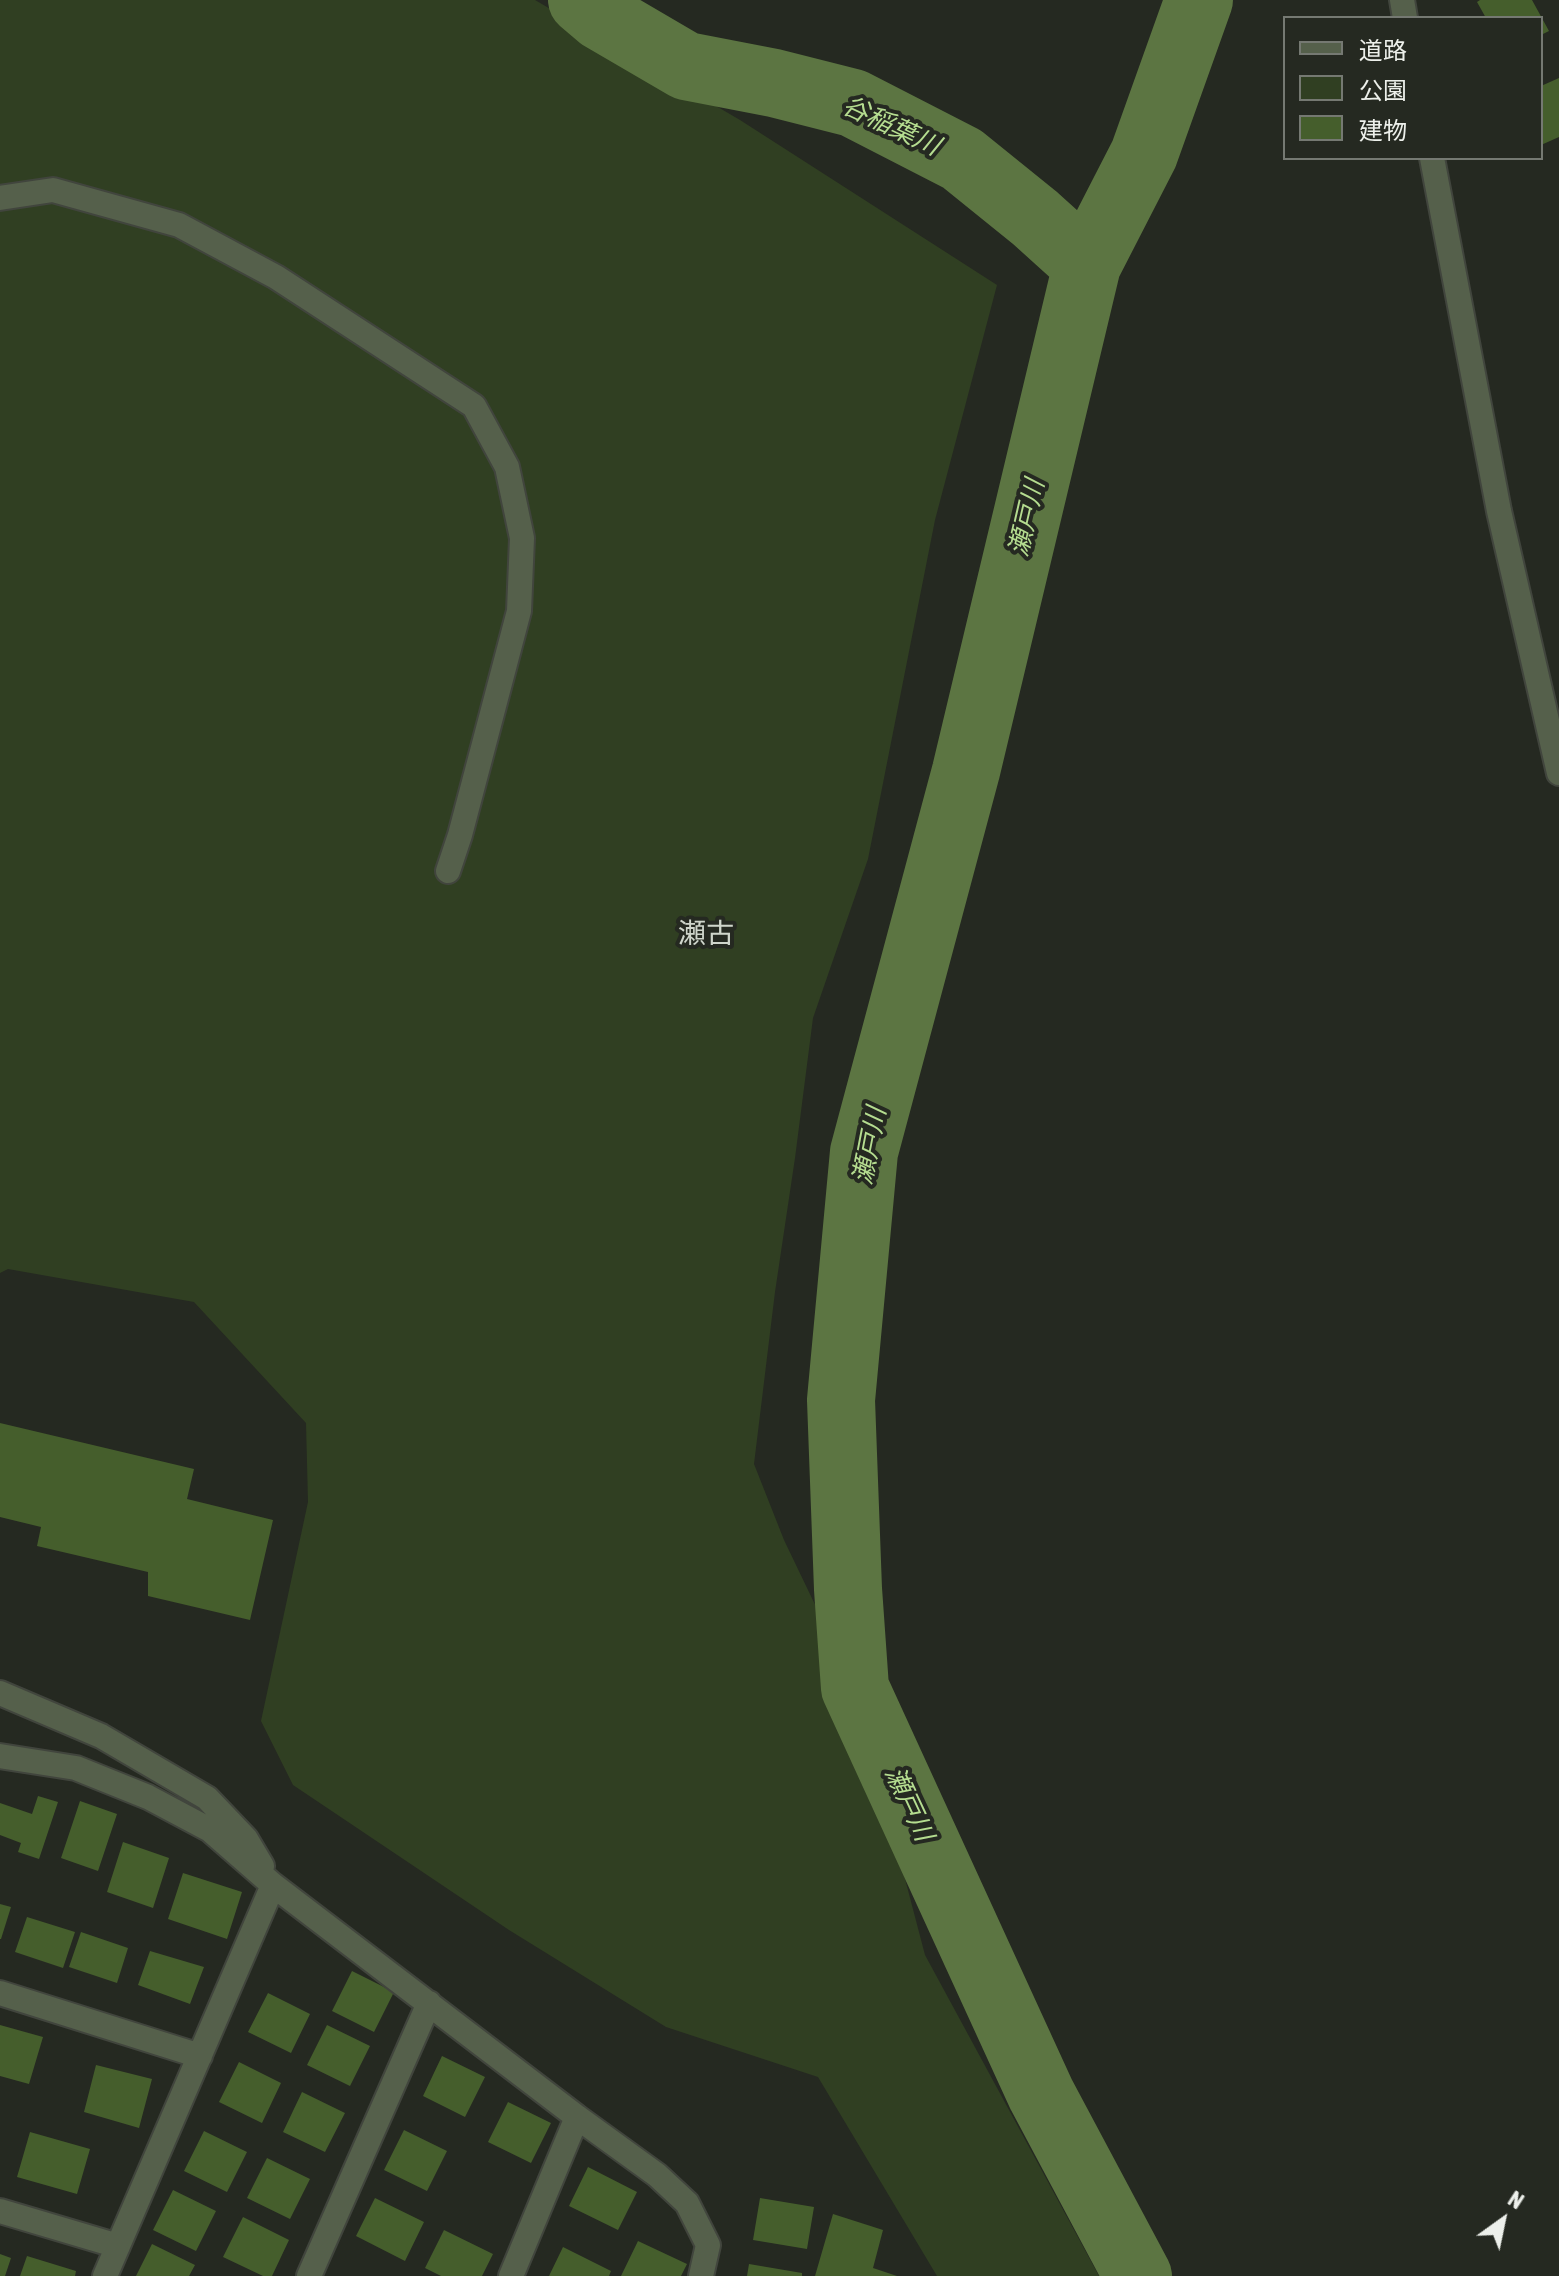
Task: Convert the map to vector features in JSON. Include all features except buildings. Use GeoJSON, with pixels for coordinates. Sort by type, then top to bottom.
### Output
{"type":"FeatureCollection","features":[{"type":"Feature","properties":{"kind":"street"},"geometry":{"type":"LineString","coordinates":[[1432,160],[1499,511],[1559,773]]}},
{"type":"Feature","properties":{"kind":"street"},"geometry":{"type":"LineString","coordinates":[[0,198],[53,190],[179,225],[276,277],[474,406],[507,467],[522,538],[519,611],[448,871]]}},
{"type":"Feature","properties":{"kind":"street"},"geometry":{"type":"LineString","coordinates":[[0,1693],[101,1736],[207,1798],[246,1839],[273,1885]]}},
{"type":"Feature","properties":{"kind":"street"},"geometry":{"type":"LineString","coordinates":[[0,1756],[76,1768],[148,1797],[210,1830],[273,1885],[657,2175],[687,2203],[708,2245],[701,2276]]}},
{"type":"Feature","properties":{"kind":"street"},"geometry":{"type":"LineString","coordinates":[[105,2276],[273,1885]]}},
{"type":"Feature","properties":{"kind":"street"},"geometry":{"type":"LineString","coordinates":[[0,1993],[200,2056]]}},
{"type":"Feature","properties":{"kind":"street"},"geometry":{"type":"LineString","coordinates":[[309,2276],[429,2003]]}},
{"type":"Feature","properties":{"kind":"street"},"geometry":{"type":"LineString","coordinates":[[511,2276],[577,2117]]}},
{"type":"Feature","properties":{"kind":"street"},"geometry":{"type":"LineString","coordinates":[[0,2211],[118,2246]]}},
{"type":"Feature","properties":{"kind":"green space"},"geometry":{"type":"Polygon","coordinates":[[[0,0],[535,0],[740,120],[997,285],[935,520],[868,859],[813,1018],[754,1464],[784,1540],[855,1688],[925,1955],[1099,2276],[937,2276],[818,2077],[666,2027],[509,1930],[293,1785],[261,1721],[308,1502],[306,1423],[194,1302],[8,1269],[0,1273],[0,0]]]}},
{"type":"Feature","properties":{"kind":"waterway","name":"谷稲葉川"},"geometry":{"type":"LineString","coordinates":[[582,0],[602,17],[686,66],[774,83],[853,103],[962,159],[1087,265]]}},
{"type":"Feature","properties":{"kind":"waterway","name":"瀬戸川"},"geometry":{"type":"LineString","coordinates":[[1138,2276],[1041,2094],[855,1688],[841,1400],[864,1152],[966,771],[1087,265],[1144,154],[1199,0]]}},
{"type":"Feature","properties":{"kind":"district","name":"瀬古"},"geometry":{"type":"Point","coordinates":[706,934]}}]}
